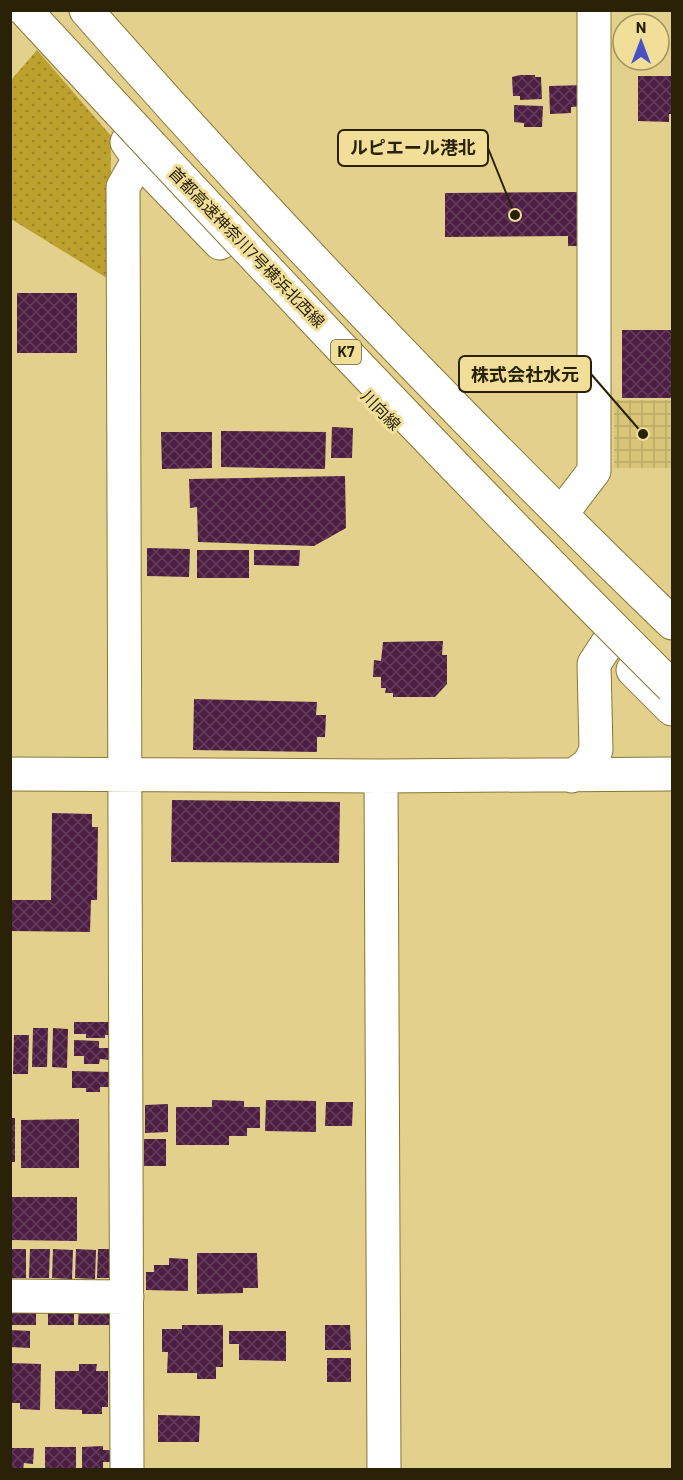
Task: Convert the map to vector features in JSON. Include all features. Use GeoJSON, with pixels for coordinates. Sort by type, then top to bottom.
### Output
{"type":"FeatureCollection","features":[{"type":"Feature","properties":{"kind":"main road","name":"首都高速神奈川7号横浜北西線"},"geometry":{"type":"LineString","coordinates":[[25,10],[192,191],[563,578],[672,687]]}},
{"type":"Feature","properties":{"kind":"main road","name":"川向線"},"geometry":{"type":"LineString","coordinates":[[43,10],[93,92],[139,159],[608,644],[672,707]]}},
{"type":"Feature","properties":{"kind":"main road","name":"K7"},"geometry":{"type":"LineString","coordinates":[[86,10],[204,145],[363,314],[557,513],[672,623]]}},
{"type":"Feature","properties":{"kind":"main road"},"geometry":{"type":"LineString","coordinates":[[105,10],[139,52],[372,304],[569,504],[672,604]]}},
{"type":"Feature","properties":{"kind":"main road"},"geometry":{"type":"LineString","coordinates":[[569,504],[594,471],[594,10]]}},
{"type":"Feature","properties":{"kind":"main road"},"geometry":{"type":"LineString","coordinates":[[127,1470],[123,187],[139,159]]}},
{"type":"Feature","properties":{"kind":"main road"},"geometry":{"type":"LineString","coordinates":[[563,578],[620,651],[672,707]]}},
{"type":"Feature","properties":{"kind":"main road"},"geometry":{"type":"LineString","coordinates":[[572,776],[589,764],[596,750],[594,664],[608,644]]}},
{"type":"Feature","properties":{"kind":"main road"},"geometry":{"type":"LineString","coordinates":[[10,774],[381,776],[672,774]]}},
{"type":"Feature","properties":{"kind":"main road"},"geometry":{"type":"LineString","coordinates":[[381,776],[384,1470]]}},
{"type":"Feature","properties":{"kind":"main road"},"geometry":{"type":"LineString","coordinates":[[10,1296],[127,1297]]}},
{"type":"Feature","properties":{"kind":"shaded area"},"geometry":{"type":"Polygon","coordinates":[[[37,50],[111,136],[110,280],[11,219],[12,79],[37,50]]]}},
{"type":"Feature","properties":{"kind":"shaded area"},"geometry":{"type":"Polygon","coordinates":[[[614,400],[672,400],[672,468],[614,468],[614,400]]]}},
{"type":"Feature","properties":{"kind":"building"},"geometry":{"type":"Polygon","coordinates":[[[520,75],[541,77],[542,99],[520,100],[520,96],[513,96],[512,77],[520,75]]]}},
{"type":"Feature","properties":{"kind":"building"},"geometry":{"type":"Polygon","coordinates":[[[638,76],[672,76],[672,114],[669,114],[669,122],[638,121],[638,76]]]}},
{"type":"Feature","properties":{"kind":"building"},"geometry":{"type":"Polygon","coordinates":[[[585,85],[586,106],[571,107],[571,113],[550,114],[549,86],[585,85]]]}},
{"type":"Feature","properties":{"kind":"building"},"geometry":{"type":"Polygon","coordinates":[[[514,105],[543,106],[542,127],[524,127],[524,123],[514,122],[514,105]]]}},
{"type":"Feature","properties":{"kind":"building"},"geometry":{"type":"Polygon","coordinates":[[[584,192],[585,246],[568,246],[568,236],[445,237],[445,193],[584,192]]]}},
{"type":"Feature","properties":{"kind":"building"},"geometry":{"type":"Polygon","coordinates":[[[17,293],[77,293],[77,353],[17,353],[17,293]]]}},
{"type":"Feature","properties":{"kind":"building"},"geometry":{"type":"Polygon","coordinates":[[[622,330],[672,330],[672,398],[622,398],[622,330]]]}},
{"type":"Feature","properties":{"kind":"building"},"geometry":{"type":"Polygon","coordinates":[[[332,427],[353,428],[352,458],[331,458],[332,427]]]}},
{"type":"Feature","properties":{"kind":"building"},"geometry":{"type":"Polygon","coordinates":[[[221,431],[326,432],[325,469],[221,467],[221,431]]]}},
{"type":"Feature","properties":{"kind":"building"},"geometry":{"type":"Polygon","coordinates":[[[161,432],[212,432],[212,468],[162,469],[161,432]]]}},
{"type":"Feature","properties":{"kind":"building"},"geometry":{"type":"Polygon","coordinates":[[[345,476],[346,528],[314,546],[198,542],[197,507],[190,508],[189,479],[345,476]]]}},
{"type":"Feature","properties":{"kind":"building"},"geometry":{"type":"Polygon","coordinates":[[[147,548],[190,549],[189,577],[147,576],[147,548]]]}},
{"type":"Feature","properties":{"kind":"building"},"geometry":{"type":"Polygon","coordinates":[[[197,550],[249,550],[249,578],[197,578],[197,550]]]}},
{"type":"Feature","properties":{"kind":"building"},"geometry":{"type":"Polygon","coordinates":[[[254,550],[300,550],[299,566],[254,565],[254,550]]]}},
{"type":"Feature","properties":{"kind":"building"},"geometry":{"type":"Polygon","coordinates":[[[443,641],[442,655],[447,655],[447,684],[435,697],[393,697],[393,693],[385,693],[386,688],[381,688],[381,677],[373,677],[374,660],[381,661],[383,642],[443,641]]]}},
{"type":"Feature","properties":{"kind":"building"},"geometry":{"type":"Polygon","coordinates":[[[194,699],[317,702],[316,715],[326,715],[325,737],[317,737],[317,752],[193,750],[194,699]]]}},
{"type":"Feature","properties":{"kind":"building"},"geometry":{"type":"Polygon","coordinates":[[[172,800],[340,802],[339,863],[171,862],[172,800]]]}},
{"type":"Feature","properties":{"kind":"building"},"geometry":{"type":"Polygon","coordinates":[[[52,813],[92,814],[92,827],[98,827],[97,900],[91,900],[90,932],[10,931],[10,900],[51,900],[52,813]]]}},
{"type":"Feature","properties":{"kind":"building"},"geometry":{"type":"Polygon","coordinates":[[[74,1022],[110,1022],[110,1035],[105,1035],[105,1038],[86,1038],[86,1034],[74,1034],[74,1022]]]}},
{"type":"Feature","properties":{"kind":"building"},"geometry":{"type":"Polygon","coordinates":[[[33,1028],[48,1028],[47,1067],[32,1067],[33,1028]]]}},
{"type":"Feature","properties":{"kind":"building"},"geometry":{"type":"Polygon","coordinates":[[[53,1028],[68,1029],[67,1068],[52,1067],[53,1028]]]}},
{"type":"Feature","properties":{"kind":"building"},"geometry":{"type":"Polygon","coordinates":[[[14,1035],[29,1035],[28,1074],[13,1074],[14,1035]]]}},
{"type":"Feature","properties":{"kind":"building"},"geometry":{"type":"Polygon","coordinates":[[[74,1040],[99,1041],[99,1048],[110,1048],[110,1060],[100,1059],[99,1064],[84,1064],[84,1056],[74,1056],[74,1040]]]}},
{"type":"Feature","properties":{"kind":"building"},"geometry":{"type":"Polygon","coordinates":[[[72,1071],[112,1072],[112,1087],[100,1087],[100,1092],[86,1092],[86,1088],[72,1088],[72,1071]]]}},
{"type":"Feature","properties":{"kind":"building"},"geometry":{"type":"Polygon","coordinates":[[[212,1100],[244,1101],[244,1107],[260,1107],[260,1128],[247,1128],[247,1136],[229,1136],[229,1145],[176,1145],[176,1107],[212,1107],[212,1100]]]}},
{"type":"Feature","properties":{"kind":"building"},"geometry":{"type":"Polygon","coordinates":[[[266,1100],[316,1101],[316,1132],[265,1131],[266,1100]]]}},
{"type":"Feature","properties":{"kind":"building"},"geometry":{"type":"Polygon","coordinates":[[[326,1102],[353,1102],[352,1126],[325,1126],[326,1102]]]}},
{"type":"Feature","properties":{"kind":"building"},"geometry":{"type":"Polygon","coordinates":[[[168,1104],[168,1132],[145,1133],[145,1105],[168,1104]]]}},
{"type":"Feature","properties":{"kind":"building"},"geometry":{"type":"Polygon","coordinates":[[[10,1118],[15,1118],[15,1162],[10,1162],[10,1118]]]}},
{"type":"Feature","properties":{"kind":"building"},"geometry":{"type":"Polygon","coordinates":[[[79,1119],[79,1168],[21,1168],[21,1120],[79,1119]]]}},
{"type":"Feature","properties":{"kind":"building"},"geometry":{"type":"Polygon","coordinates":[[[144,1139],[166,1139],[166,1166],[144,1166],[144,1139]]]}},
{"type":"Feature","properties":{"kind":"building"},"geometry":{"type":"Polygon","coordinates":[[[10,1197],[77,1197],[77,1241],[10,1240],[10,1197]]]}},
{"type":"Feature","properties":{"kind":"building"},"geometry":{"type":"Polygon","coordinates":[[[10,1249],[26,1249],[26,1278],[10,1278],[10,1249]]]}},
{"type":"Feature","properties":{"kind":"building"},"geometry":{"type":"Polygon","coordinates":[[[30,1249],[50,1249],[49,1278],[29,1278],[30,1249]]]}},
{"type":"Feature","properties":{"kind":"building"},"geometry":{"type":"Polygon","coordinates":[[[53,1249],[73,1250],[72,1279],[52,1278],[53,1249]]]}},
{"type":"Feature","properties":{"kind":"building"},"geometry":{"type":"Polygon","coordinates":[[[76,1249],[96,1250],[95,1279],[75,1278],[76,1249]]]}},
{"type":"Feature","properties":{"kind":"building"},"geometry":{"type":"Polygon","coordinates":[[[98,1249],[117,1249],[117,1278],[97,1278],[98,1249]]]}},
{"type":"Feature","properties":{"kind":"building"},"geometry":{"type":"Polygon","coordinates":[[[197,1253],[257,1253],[258,1288],[243,1288],[243,1293],[197,1294],[197,1253]]]}},
{"type":"Feature","properties":{"kind":"building"},"geometry":{"type":"Polygon","coordinates":[[[169,1258],[188,1259],[188,1291],[146,1290],[146,1272],[154,1272],[154,1265],[169,1265],[169,1258]]]}},
{"type":"Feature","properties":{"kind":"building"},"geometry":{"type":"Polygon","coordinates":[[[10,1306],[36,1306],[36,1325],[10,1325],[10,1306]]]}},
{"type":"Feature","properties":{"kind":"building"},"geometry":{"type":"Polygon","coordinates":[[[48,1306],[74,1307],[74,1325],[48,1325],[48,1306]]]}},
{"type":"Feature","properties":{"kind":"building"},"geometry":{"type":"Polygon","coordinates":[[[79,1307],[105,1308],[105,1314],[111,1314],[111,1325],[78,1325],[79,1307]]]}},
{"type":"Feature","properties":{"kind":"building"},"geometry":{"type":"Polygon","coordinates":[[[182,1325],[223,1325],[223,1367],[216,1367],[216,1379],[197,1379],[197,1373],[167,1373],[168,1352],[162,1352],[162,1329],[182,1329],[182,1325]]]}},
{"type":"Feature","properties":{"kind":"building"},"geometry":{"type":"Polygon","coordinates":[[[325,1325],[350,1325],[351,1350],[325,1350],[325,1325]]]}},
{"type":"Feature","properties":{"kind":"building"},"geometry":{"type":"Polygon","coordinates":[[[10,1330],[30,1331],[30,1348],[10,1347],[10,1330]]]}},
{"type":"Feature","properties":{"kind":"building"},"geometry":{"type":"Polygon","coordinates":[[[229,1331],[286,1331],[286,1361],[239,1360],[239,1344],[229,1344],[229,1331]]]}},
{"type":"Feature","properties":{"kind":"building"},"geometry":{"type":"Polygon","coordinates":[[[327,1358],[351,1358],[351,1382],[327,1382],[327,1358]]]}},
{"type":"Feature","properties":{"kind":"building"},"geometry":{"type":"Polygon","coordinates":[[[10,1363],[41,1364],[40,1410],[20,1409],[20,1403],[10,1403],[10,1363]]]}},
{"type":"Feature","properties":{"kind":"building"},"geometry":{"type":"Polygon","coordinates":[[[79,1364],[97,1364],[96,1371],[108,1371],[108,1407],[102,1407],[102,1414],[82,1414],[82,1410],[55,1409],[55,1371],[79,1371],[79,1364]]]}},
{"type":"Feature","properties":{"kind":"building"},"geometry":{"type":"Polygon","coordinates":[[[158,1415],[200,1416],[199,1442],[158,1442],[158,1415]]]}},
{"type":"Feature","properties":{"kind":"building"},"geometry":{"type":"Polygon","coordinates":[[[103,1446],[103,1450],[114,1450],[114,1462],[103,1462],[103,1470],[82,1470],[82,1447],[103,1446]]]}},
{"type":"Feature","properties":{"kind":"building"},"geometry":{"type":"Polygon","coordinates":[[[45,1447],[76,1447],[76,1470],[45,1470],[45,1447]]]}},
{"type":"Feature","properties":{"kind":"building"},"geometry":{"type":"Polygon","coordinates":[[[10,1448],[34,1448],[33,1464],[24,1463],[23,1470],[10,1470],[10,1448]]]}},
{"type":"Feature","properties":{"kind":"place","name":"ルピエール港北"},"geometry":{"type":"Point","coordinates":[515,215]}},
{"type":"Feature","properties":{"kind":"place","name":"株式会社水元"},"geometry":{"type":"Point","coordinates":[643,434]}}]}
